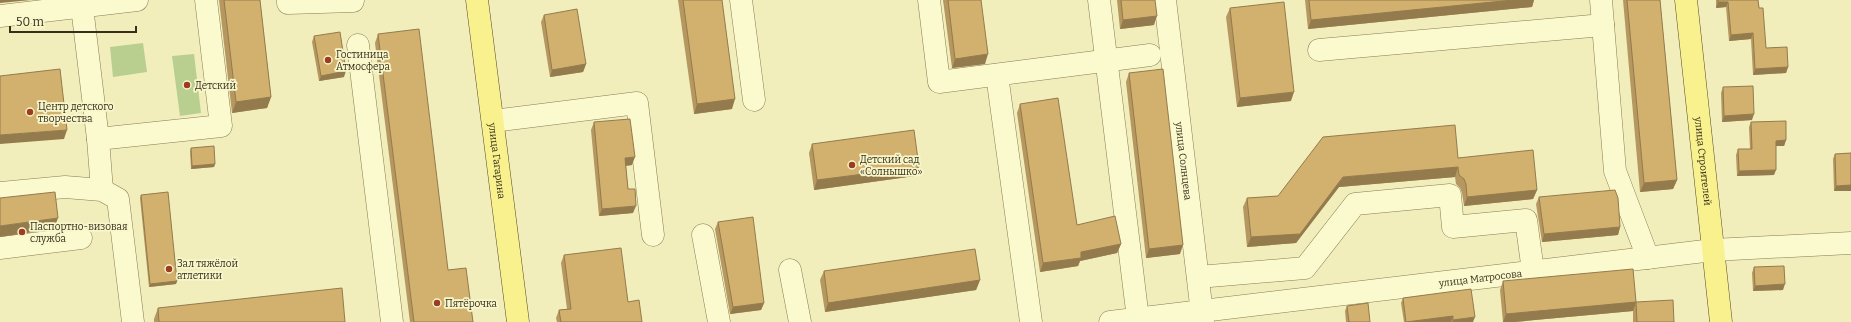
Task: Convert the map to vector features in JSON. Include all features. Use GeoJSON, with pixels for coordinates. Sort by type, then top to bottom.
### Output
{"type":"FeatureCollection","features":[{"type":"Feature","properties":{"kind":"main road","name":"улица Гагарина"},"geometry":{"type":"LineString","coordinates":[[477,0],[518,322]]}},
{"type":"Feature","properties":{"kind":"main road","name":"улица Строителей"},"geometry":{"type":"LineString","coordinates":[[1686,0],[1721,322]]}},
{"type":"Feature","properties":{"kind":"street"},"geometry":{"type":"LineString","coordinates":[[0,16],[137,0]]}},
{"type":"Feature","properties":{"kind":"street"},"geometry":{"type":"LineString","coordinates":[[98,139],[221,126],[206,0]]}},
{"type":"Feature","properties":{"kind":"street"},"geometry":{"type":"LineString","coordinates":[[288,0],[288,3],[353,1]]}},
{"type":"Feature","properties":{"kind":"street"},"geometry":{"type":"LineString","coordinates":[[741,0],[754,100]]}},
{"type":"Feature","properties":{"kind":"street"},"geometry":{"type":"LineString","coordinates":[[929,0],[939,82],[997,76],[1150,55]]}},
{"type":"Feature","properties":{"kind":"street"},"geometry":{"type":"LineString","coordinates":[[1099,0],[1138,319]]}},
{"type":"Feature","properties":{"kind":"street","name":"улица Солнцева"},"geometry":{"type":"LineString","coordinates":[[1165,0],[1202,317]]}},
{"type":"Feature","properties":{"kind":"street"},"geometry":{"type":"LineString","coordinates":[[1601,0],[1615,171],[1648,258]]}},
{"type":"Feature","properties":{"kind":"street"},"geometry":{"type":"LineString","coordinates":[[82,6],[98,139],[102,190]]}},
{"type":"Feature","properties":{"kind":"street"},"geometry":{"type":"LineString","coordinates":[[1319,50],[1603,25]]}},
{"type":"Feature","properties":{"kind":"street"},"geometry":{"type":"LineString","coordinates":[[358,45],[392,322]]}},
{"type":"Feature","properties":{"kind":"street"},"geometry":{"type":"LineString","coordinates":[[997,76],[1031,322]]}},
{"type":"Feature","properties":{"kind":"street"},"geometry":{"type":"LineString","coordinates":[[493,121],[637,103],[653,234]]}},
{"type":"Feature","properties":{"kind":"street"},"geometry":{"type":"LineString","coordinates":[[0,193],[65,187],[102,190],[118,199],[133,322]]}},
{"type":"Feature","properties":{"kind":"street"},"geometry":{"type":"LineString","coordinates":[[1198,277],[1304,268],[1355,204],[1450,195],[1453,228],[1526,220],[1533,271]]}},
{"type":"Feature","properties":{"kind":"street"},"geometry":{"type":"LineString","coordinates":[[703,235],[719,322]]}},
{"type":"Feature","properties":{"kind":"street"},"geometry":{"type":"LineString","coordinates":[[0,248],[81,238]]}},
{"type":"Feature","properties":{"kind":"street","name":"улица Матросова"},"geometry":{"type":"LineString","coordinates":[[1110,322],[1138,319],[1202,317],[1533,271],[1713,250],[1851,243]]}},
{"type":"Feature","properties":{"kind":"street"},"geometry":{"type":"LineString","coordinates":[[790,270],[800,322]]}},
{"type":"Feature","properties":{"kind":"green space"},"geometry":{"type":"Polygon","coordinates":[[[143,43],[147,72],[113,77],[110,47],[143,43]]]}},
{"type":"Feature","properties":{"kind":"green space","name":"Детский"},"geometry":{"type":"Polygon","coordinates":[[[194,54],[201,113],[180,116],[172,56],[194,54]]]}},
{"type":"Feature","properties":{"kind":"building"},"geometry":{"type":"Polygon","coordinates":[[[224,0],[260,0],[271,97],[236,102],[224,0]]]}},
{"type":"Feature","properties":{"kind":"building"},"geometry":{"type":"Polygon","coordinates":[[[683,0],[722,0],[735,99],[697,104],[683,0]]]}},
{"type":"Feature","properties":{"kind":"building"},"geometry":{"type":"Polygon","coordinates":[[[948,0],[981,0],[988,54],[955,59],[948,0]]]}},
{"type":"Feature","properties":{"kind":"building"},"geometry":{"type":"Polygon","coordinates":[[[1121,0],[1155,0],[1157,16],[1123,20],[1121,0]]]}},
{"type":"Feature","properties":{"kind":"building"},"geometry":{"type":"Polygon","coordinates":[[[1309,0],[1513,0],[1311,20],[1309,0]]]}},
{"type":"Feature","properties":{"kind":"building"},"geometry":{"type":"Polygon","coordinates":[[[1627,0],[1660,0],[1677,180],[1644,183],[1627,0]]]}},
{"type":"Feature","properties":{"kind":"building"},"geometry":{"type":"Polygon","coordinates":[[[1718,0],[1758,0],[1759,8],[1763,8],[1766,48],[1787,47],[1788,67],[1755,69],[1753,33],[1731,35],[1728,2],[1718,2],[1718,0]]]}},
{"type":"Feature","properties":{"kind":"building"},"geometry":{"type":"Polygon","coordinates":[[[1284,2],[1294,92],[1240,98],[1230,8],[1284,2]]]}},
{"type":"Feature","properties":{"kind":"building"},"geometry":{"type":"Polygon","coordinates":[[[577,9],[586,64],[552,70],[544,15],[577,9]]]}},
{"type":"Feature","properties":{"kind":"building"},"geometry":{"type":"Polygon","coordinates":[[[419,29],[448,270],[466,268],[473,322],[414,322],[378,34],[419,29]]]}},
{"type":"Feature","properties":{"kind":"building","name":"Гостиница Атмосфера"},"geometry":{"type":"Polygon","coordinates":[[[340,32],[346,71],[321,76],[314,36],[340,32]]]}},
{"type":"Feature","properties":{"kind":"building","name":"Центр детского творчества"},"geometry":{"type":"Polygon","coordinates":[[[60,69],[67,130],[0,135],[0,76],[60,69]]]}},
{"type":"Feature","properties":{"kind":"building"},"geometry":{"type":"Polygon","coordinates":[[[1163,69],[1183,245],[1149,249],[1129,73],[1163,69]]]}},
{"type":"Feature","properties":{"kind":"building"},"geometry":{"type":"Polygon","coordinates":[[[1753,86],[1754,114],[1724,116],[1723,87],[1753,86]]]}},
{"type":"Feature","properties":{"kind":"building"},"geometry":{"type":"Polygon","coordinates":[[[1058,98],[1077,225],[1115,216],[1121,244],[1081,252],[1081,258],[1043,263],[1020,104],[1058,98]]]}},
{"type":"Feature","properties":{"kind":"building"},"geometry":{"type":"Polygon","coordinates":[[[630,119],[635,157],[625,158],[628,189],[635,189],[636,206],[602,209],[594,122],[630,119]]]}},
{"type":"Feature","properties":{"kind":"building"},"geometry":{"type":"Polygon","coordinates":[[[1786,121],[1786,140],[1776,141],[1776,170],[1739,171],[1738,149],[1752,149],[1751,122],[1786,121]]]}},
{"type":"Feature","properties":{"kind":"building"},"geometry":{"type":"Polygon","coordinates":[[[1455,125],[1458,158],[1533,150],[1537,190],[1467,197],[1466,184],[1464,179],[1459,175],[1458,167],[1343,177],[1300,234],[1251,237],[1247,198],[1278,196],[1323,137],[1455,125]]]}},
{"type":"Feature","properties":{"kind":"building"},"geometry":{"type":"Polygon","coordinates":[[[914,130],[919,167],[817,180],[812,144],[914,130]]]}},
{"type":"Feature","properties":{"kind":"building"},"geometry":{"type":"Polygon","coordinates":[[[214,146],[215,164],[192,166],[191,148],[214,146]]]}},
{"type":"Feature","properties":{"kind":"building"},"geometry":{"type":"Polygon","coordinates":[[[1851,153],[1851,185],[1836,186],[1835,154],[1851,153]]]}},
{"type":"Feature","properties":{"kind":"building"},"geometry":{"type":"Polygon","coordinates":[[[1615,190],[1618,198],[1620,227],[1544,234],[1539,197],[1615,190]]]}},
{"type":"Feature","properties":{"kind":"building"},"geometry":{"type":"Polygon","coordinates":[[[55,192],[58,218],[0,226],[0,198],[55,192]]]}},
{"type":"Feature","properties":{"kind":"building"},"geometry":{"type":"Polygon","coordinates":[[[168,192],[177,281],[150,284],[141,195],[168,192]]]}},
{"type":"Feature","properties":{"kind":"building"},"geometry":{"type":"Polygon","coordinates":[[[753,217],[764,303],[733,307],[718,222],[753,217]]]}},
{"type":"Feature","properties":{"kind":"building"},"geometry":{"type":"Polygon","coordinates":[[[621,248],[628,302],[639,300],[642,322],[561,322],[559,310],[571,309],[564,255],[621,248]]]}},
{"type":"Feature","properties":{"kind":"building"},"geometry":{"type":"Polygon","coordinates":[[[975,249],[980,280],[828,303],[824,271],[975,249]]]}},
{"type":"Feature","properties":{"kind":"building"},"geometry":{"type":"Polygon","coordinates":[[[1784,266],[1785,284],[1755,286],[1754,267],[1784,266]]]}},
{"type":"Feature","properties":{"kind":"building"},"geometry":{"type":"Polygon","coordinates":[[[1633,269],[1636,302],[1506,314],[1503,281],[1633,269]]]}},
{"type":"Feature","properties":{"kind":"building"},"geometry":{"type":"Polygon","coordinates":[[[342,288],[345,322],[159,322],[158,308],[342,288]]]}},
{"type":"Feature","properties":{"kind":"building"},"geometry":{"type":"Polygon","coordinates":[[[1471,289],[1475,317],[1453,320],[1453,316],[1406,322],[1403,298],[1471,289]]]}},
{"type":"Feature","properties":{"kind":"building"},"geometry":{"type":"Polygon","coordinates":[[[1673,300],[1674,322],[1637,322],[1636,302],[1673,300]]]}},
{"type":"Feature","properties":{"kind":"building"},"geometry":{"type":"Polygon","coordinates":[[[1368,303],[1370,322],[1349,322],[1347,306],[1368,303]]]}},
{"type":"Feature","properties":{"kind":"place","name":"Гостиница Атмосфера"},"geometry":{"type":"Point","coordinates":[328,60]}},
{"type":"Feature","properties":{"kind":"place","name":"Детский"},"geometry":{"type":"Point","coordinates":[187,85]}},
{"type":"Feature","properties":{"kind":"place","name":"Центр детского творчества"},"geometry":{"type":"Point","coordinates":[30,112]}},
{"type":"Feature","properties":{"kind":"place","name":"Детский сад «Солнышко»"},"geometry":{"type":"Point","coordinates":[852,165]}},
{"type":"Feature","properties":{"kind":"place","name":"Паспортно-визовая служба"},"geometry":{"type":"Point","coordinates":[22,232]}},
{"type":"Feature","properties":{"kind":"place","name":"Зал тяжёлой атлетики"},"geometry":{"type":"Point","coordinates":[169,269]}},
{"type":"Feature","properties":{"kind":"place","name":"Пятёрочка"},"geometry":{"type":"Point","coordinates":[437,303]}}]}
